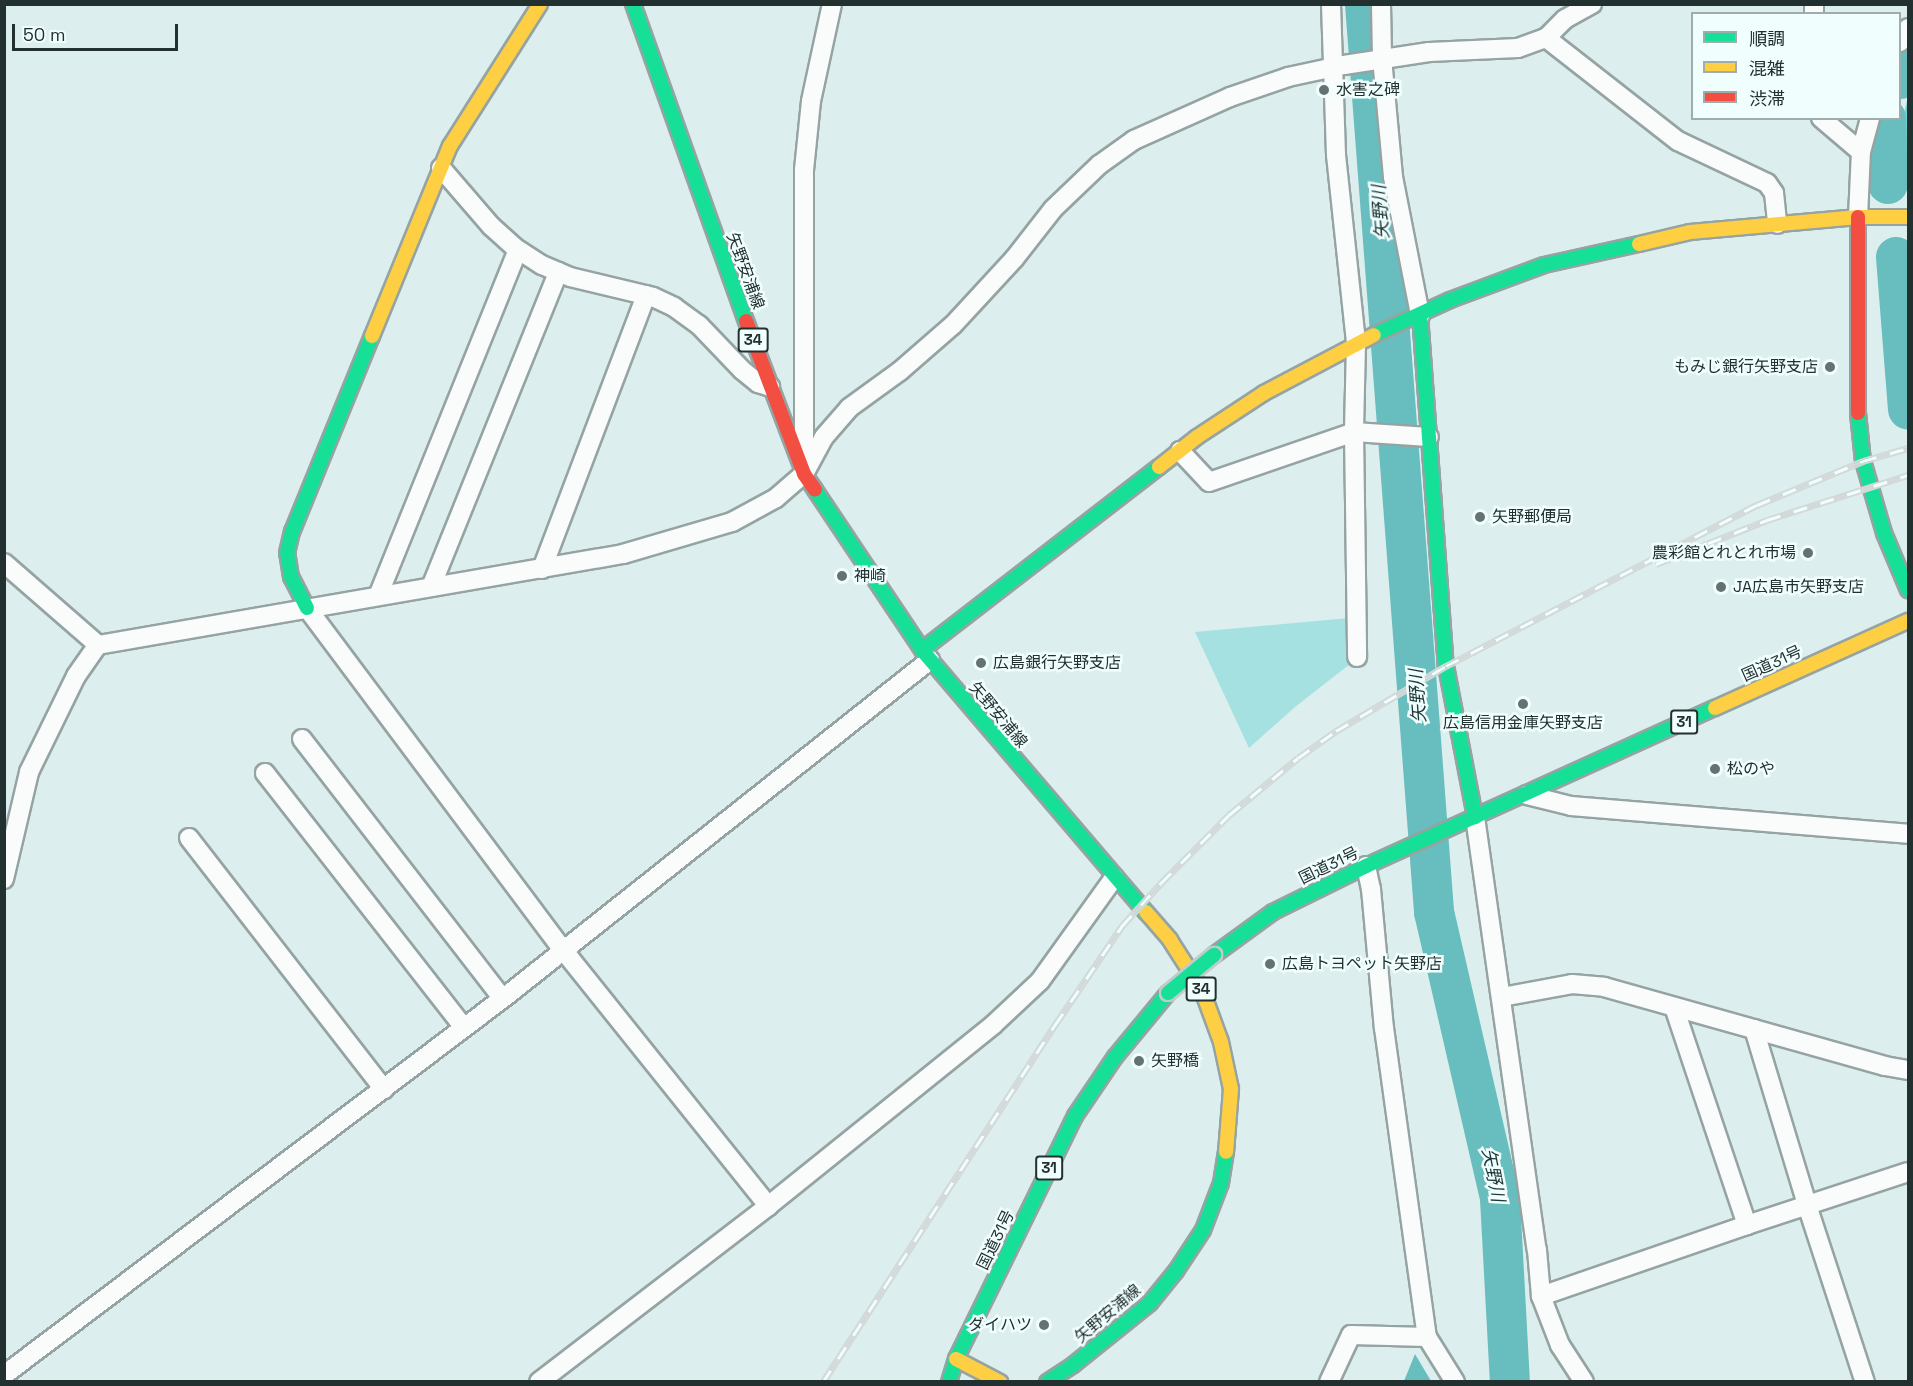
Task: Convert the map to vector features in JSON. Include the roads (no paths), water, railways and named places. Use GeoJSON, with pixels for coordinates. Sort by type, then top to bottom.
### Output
{"type":"FeatureCollection","features":[{"type":"Feature","properties":{"kind":"main road"},"geometry":{"type":"LineString","coordinates":[[307,608],[291,577],[287,553],[292,532],[450,146],[533,20],[540,4]]}},
{"type":"Feature","properties":{"kind":"main road","name":"矢野安浦線"},"geometry":{"type":"LineString","coordinates":[[633,4],[638,24],[770,387],[804,474],[926,655],[1114,878],[1170,940],[1202,990],[1221,1042],[1231,1089],[1229,1136],[1221,1183],[1203,1230],[1176,1271],[1150,1303],[1073,1365],[1047,1382]]}},
{"type":"Feature","properties":{"kind":"main road"},"geometry":{"type":"LineString","coordinates":[[926,655],[1180,451],[1264,393],[1360,341],[1450,300],[1544,265],[1690,232],[1858,217],[1908,216]]}},
{"type":"Feature","properties":{"kind":"main road"},"geometry":{"type":"LineString","coordinates":[[1858,217],[1858,421],[1863,461],[1884,533],[1908,590]]}},
{"type":"Feature","properties":{"kind":"main road"},"geometry":{"type":"LineString","coordinates":[[1416,317],[1429,437],[1446,666],[1468,821]]}},
{"type":"Feature","properties":{"kind":"main road","name":"国道31号"},"geometry":{"type":"LineString","coordinates":[[941,1382],[956,1359],[1074,1116],[1115,1057],[1168,993],[1214,955],[1273,912],[1374,863],[1908,621]]}},
{"type":"Feature","properties":{"kind":"main road"},"geometry":{"type":"LineString","coordinates":[[956,1359],[1000,1382]]}},
{"type":"Feature","properties":{"kind":"main road","name":"国道31号"},"geometry":{"type":"LineString","coordinates":[[949,1382],[956,1359]]}},
{"type":"Feature","properties":{"kind":"main road","name":"34"},"geometry":{"type":"LineString","coordinates":[[1054,1382],[1073,1365]]}},
{"type":"Feature","properties":{"kind":"street"},"geometry":{"type":"LineString","coordinates":[[804,474],[804,170],[812,100],[832,4]]}},
{"type":"Feature","properties":{"kind":"street"},"geometry":{"type":"LineString","coordinates":[[1331,4],[1339,66],[1336,155],[1360,341],[1354,432],[1357,657]]}},
{"type":"Feature","properties":{"kind":"street"},"geometry":{"type":"LineString","coordinates":[[1381,4],[1378,59],[1416,317]]}},
{"type":"Feature","properties":{"kind":"street"},"geometry":{"type":"LineString","coordinates":[[4,879],[29,772],[76,676],[98,645],[623,554],[732,522],[776,498],[804,474],[824,437],[849,408],[900,371],[953,325],[1014,259],[1053,209],[1100,165],[1134,140],[1230,97],[1288,77],[1378,59],[1470,48],[1518,48],[1546,38],[1565,19],[1592,4]]}},
{"type":"Feature","properties":{"kind":"street"},"geometry":{"type":"LineString","coordinates":[[1546,38],[1678,141],[1767,183],[1774,193],[1778,224]]}},
{"type":"Feature","properties":{"kind":"street"},"geometry":{"type":"LineString","coordinates":[[1823,120],[1861,152]]}},
{"type":"Feature","properties":{"kind":"street"},"geometry":{"type":"LineString","coordinates":[[1858,217],[1861,152],[1869,120]]}},
{"type":"Feature","properties":{"kind":"street"},"geometry":{"type":"LineString","coordinates":[[441,168],[491,226],[518,250],[558,272],[646,296],[674,307],[699,325],[742,370],[758,383],[770,387]]}},
{"type":"Feature","properties":{"kind":"street"},"geometry":{"type":"LineString","coordinates":[[378,596],[518,250]]}},
{"type":"Feature","properties":{"kind":"street"},"geometry":{"type":"LineString","coordinates":[[430,587],[558,272]]}},
{"type":"Feature","properties":{"kind":"street"},"geometry":{"type":"LineString","coordinates":[[542,569],[646,296]]}},
{"type":"Feature","properties":{"kind":"street"},"geometry":{"type":"LineString","coordinates":[[1180,451],[1209,482],[1354,432],[1429,437]]}},
{"type":"Feature","properties":{"kind":"street"},"geometry":{"type":"LineString","coordinates":[[4,563],[98,645]]}},
{"type":"Feature","properties":{"kind":"street"},"geometry":{"type":"LineString","coordinates":[[307,608],[564,951],[768,1206]]}},
{"type":"Feature","properties":{"kind":"street"},"geometry":{"type":"LineString","coordinates":[[4,1375],[564,951],[926,655]]}},
{"type":"Feature","properties":{"kind":"street"},"geometry":{"type":"LineString","coordinates":[[302,739],[502,998]]}},
{"type":"Feature","properties":{"kind":"street"},"geometry":{"type":"LineString","coordinates":[[265,773],[464,1028]]}},
{"type":"Feature","properties":{"kind":"street"},"geometry":{"type":"LineString","coordinates":[[1525,794],[1571,807],[1908,834]]}},
{"type":"Feature","properties":{"kind":"street"},"geometry":{"type":"LineString","coordinates":[[1468,821],[1502,997],[1542,1296],[1560,1345],[1584,1382]]}},
{"type":"Feature","properties":{"kind":"street"},"geometry":{"type":"LineString","coordinates":[[189,838],[384,1089]]}},
{"type":"Feature","properties":{"kind":"street"},"geometry":{"type":"LineString","coordinates":[[1374,863],[1371,889],[1384,1028],[1427,1337],[1455,1382]]}},
{"type":"Feature","properties":{"kind":"street"},"geometry":{"type":"LineString","coordinates":[[540,1382],[768,1206],[993,1025],[1040,981],[1114,878]]}},
{"type":"Feature","properties":{"kind":"street"},"geometry":{"type":"LineString","coordinates":[[1502,997],[1572,984],[1604,987],[1885,1066],[1908,1070]]}},
{"type":"Feature","properties":{"kind":"street"},"geometry":{"type":"LineString","coordinates":[[1674,1007],[1747,1225]]}},
{"type":"Feature","properties":{"kind":"street"},"geometry":{"type":"LineString","coordinates":[[1754,1029],[1807,1205],[1865,1382]]}},
{"type":"Feature","properties":{"kind":"street"},"geometry":{"type":"LineString","coordinates":[[1542,1296],[1908,1172]]}},
{"type":"Feature","properties":{"kind":"street"},"geometry":{"type":"LineString","coordinates":[[1329,1382],[1351,1335],[1427,1337]]}},
{"type":"Feature","properties":{"kind":"waterway","name":"矢野川"},"geometry":{"type":"LineString","coordinates":[[1365,4],[1434,912],[1500,1199],[1510,1382]]}},
{"type":"Feature","properties":{"kind":"waterway"},"geometry":{"type":"LineString","coordinates":[[1901,76],[1908,57]]}},
{"type":"Feature","properties":{"kind":"waterway"},"geometry":{"type":"LineString","coordinates":[[1886,120],[1888,184]]}},
{"type":"Feature","properties":{"kind":"waterway"},"geometry":{"type":"LineString","coordinates":[[1896,257],[1908,410]]}},
{"type":"Feature","properties":{"kind":"railway"},"geometry":{"type":"LineString","coordinates":[[823,1382],[1122,926],[1229,815],[1298,758],[1336,731],[1446,666],[1757,505],[1863,461],[1908,448]]}},
{"type":"Feature","properties":{"kind":"railway"},"geometry":{"type":"LineString","coordinates":[[1656,564],[1767,520],[1908,475]]}},
{"type":"Feature","properties":{"kind":"place","name":"水害之碑"},"geometry":{"type":"Point","coordinates":[1324,90]}},
{"type":"Feature","properties":{"kind":"place","name":"もみじ銀行矢野支店"},"geometry":{"type":"Point","coordinates":[1830,367]}},
{"type":"Feature","properties":{"kind":"place","name":"矢野郵便局"},"geometry":{"type":"Point","coordinates":[1480,517]}},
{"type":"Feature","properties":{"kind":"place","name":"農彩館とれとれ市場"},"geometry":{"type":"Point","coordinates":[1808,553]}},
{"type":"Feature","properties":{"kind":"place","name":"神崎"},"geometry":{"type":"Point","coordinates":[842,576]}},
{"type":"Feature","properties":{"kind":"place","name":"JA広島市矢野支店"},"geometry":{"type":"Point","coordinates":[1721,587]}},
{"type":"Feature","properties":{"kind":"place","name":"広島銀行矢野支店"},"geometry":{"type":"Point","coordinates":[981,663]}},
{"type":"Feature","properties":{"kind":"place","name":"広島信用金庫矢野支店"},"geometry":{"type":"Point","coordinates":[1523,704]}},
{"type":"Feature","properties":{"kind":"place","name":"松のや"},"geometry":{"type":"Point","coordinates":[1715,769]}},
{"type":"Feature","properties":{"kind":"place","name":"広島トヨペット矢野店"},"geometry":{"type":"Point","coordinates":[1270,964]}},
{"type":"Feature","properties":{"kind":"place","name":"矢野橋"},"geometry":{"type":"Point","coordinates":[1139,1061]}},
{"type":"Feature","properties":{"kind":"place","name":"ダイハツ"},"geometry":{"type":"Point","coordinates":[1044,1325]}}]}
